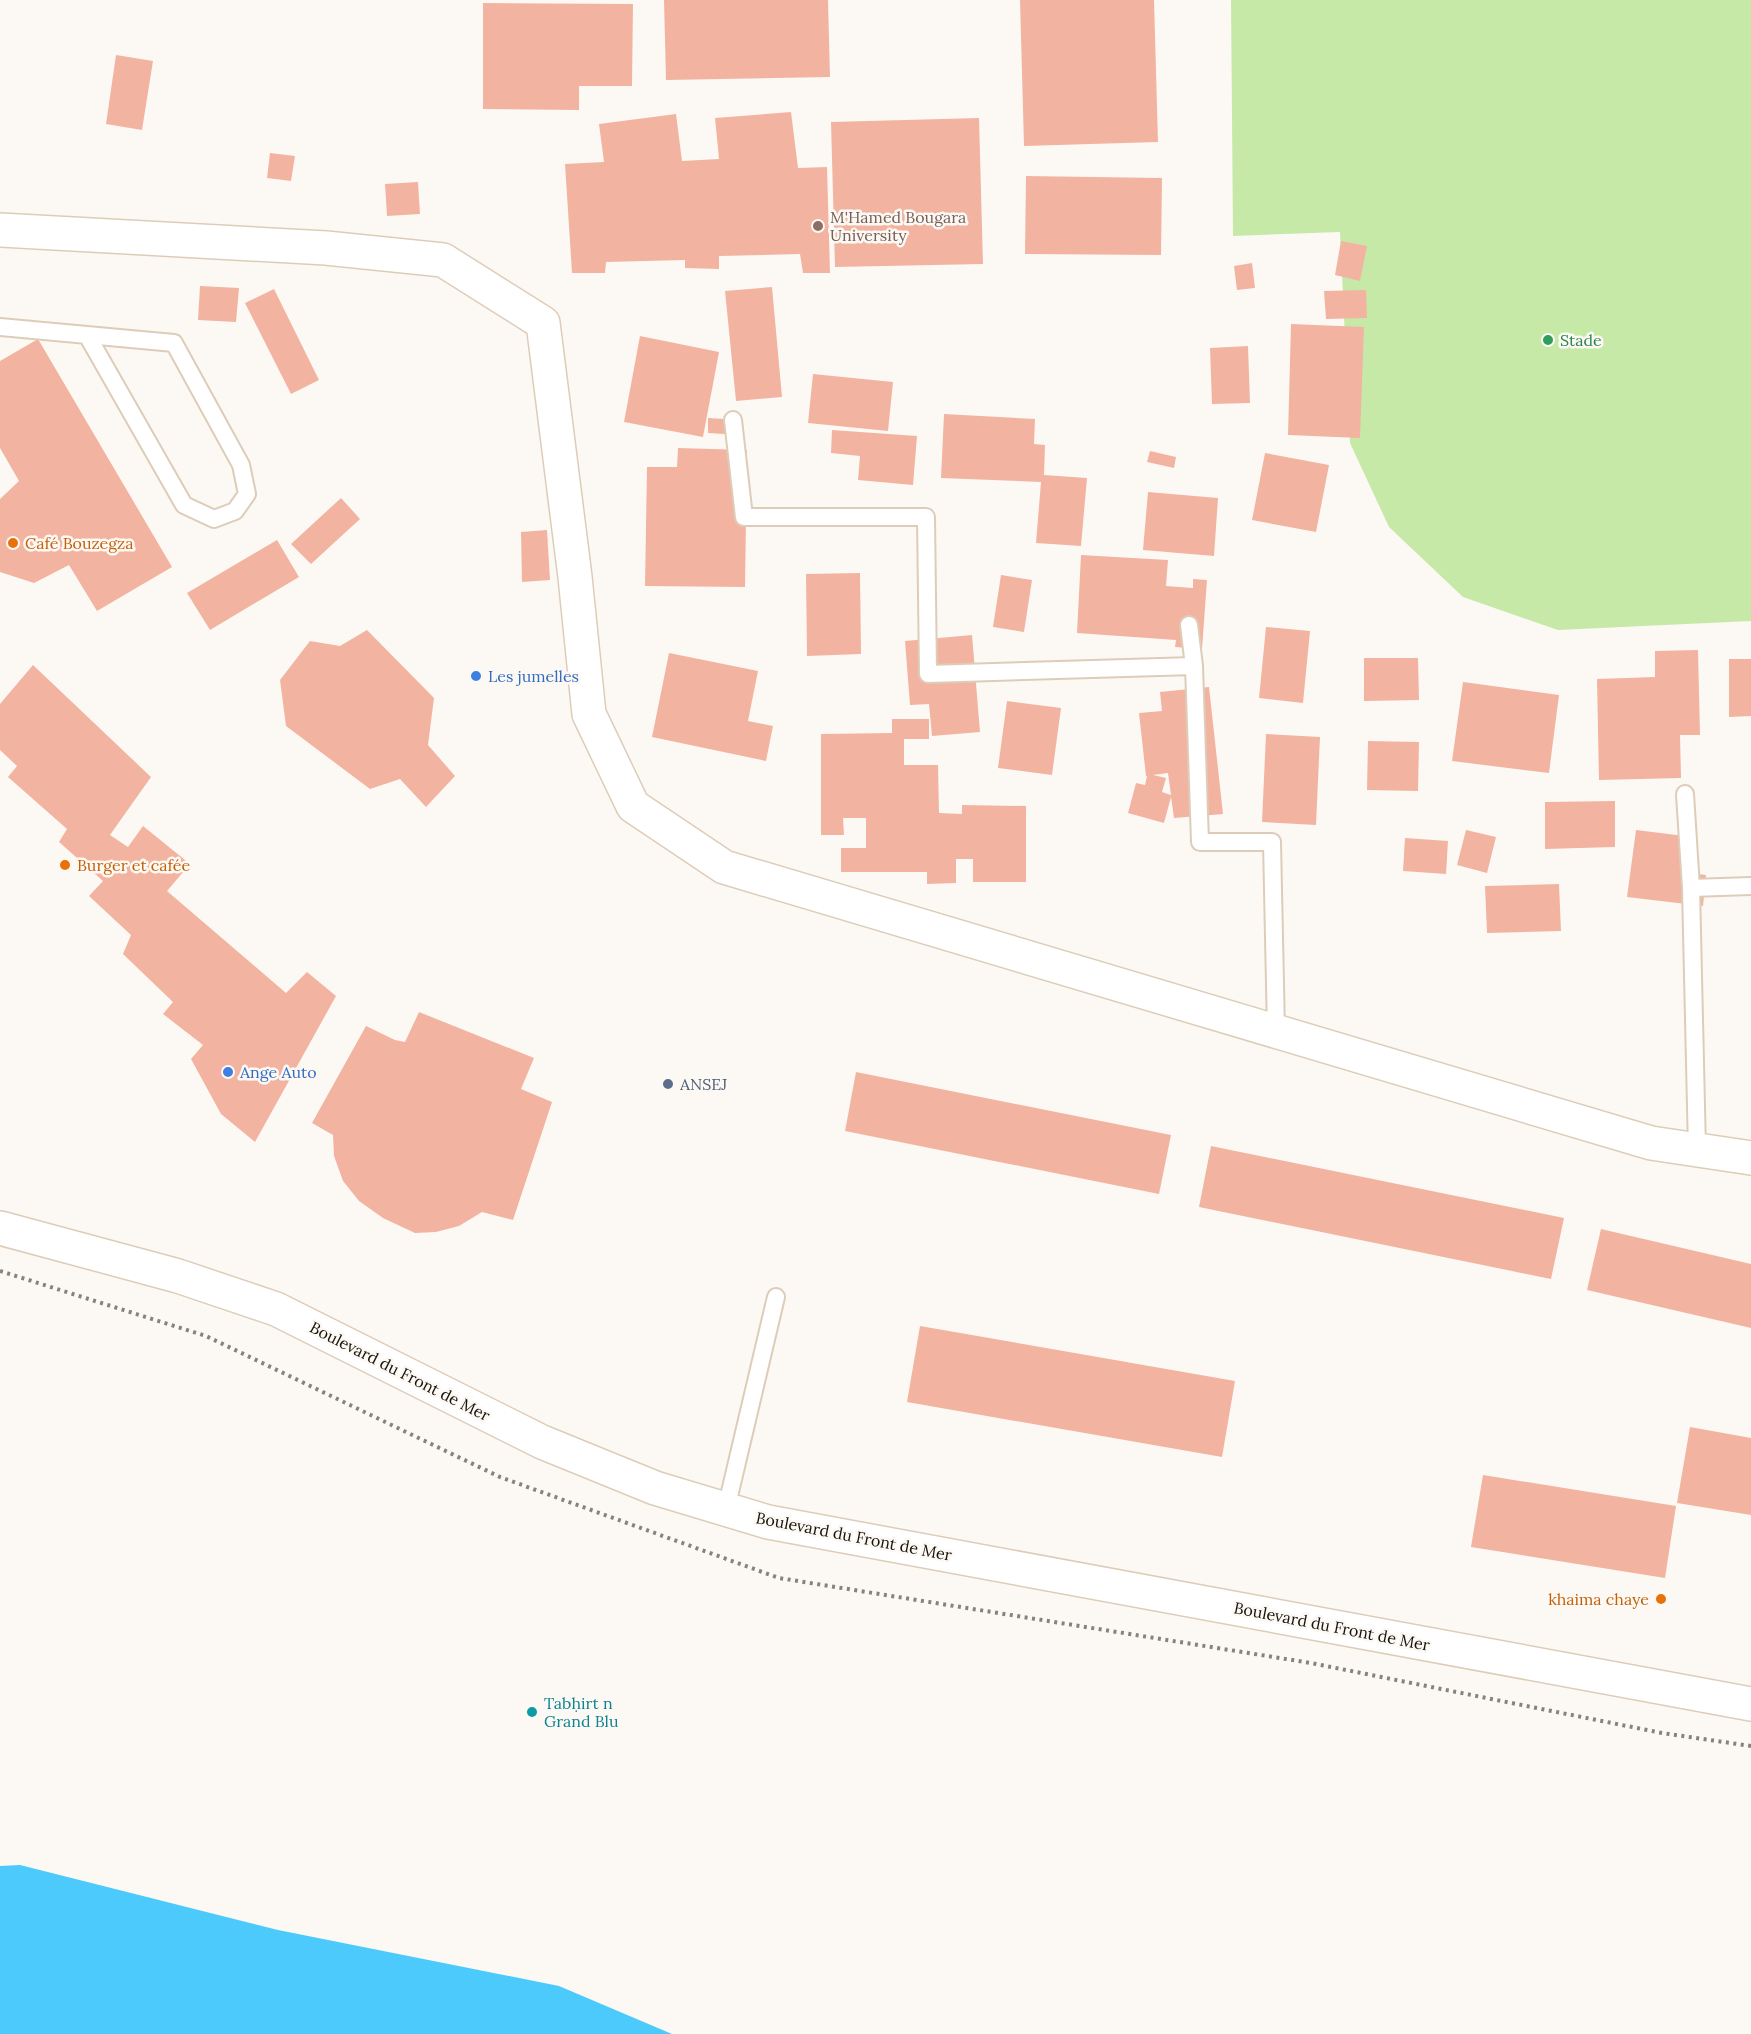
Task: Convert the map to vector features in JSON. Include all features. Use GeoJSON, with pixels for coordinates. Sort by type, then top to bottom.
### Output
{"type":"FeatureCollection","features":[{"type":"Feature","properties":{"kind":"street"},"geometry":{"type":"LineString","coordinates":[[0,230],[326,248],[443,260],[543,323],[575,577],[589,714],[633,806],[724,867],[1651,1143],[1751,1158]]}},
{"type":"Feature","properties":{"kind":"street","name":"Boulevard du Front de Mer"},"geometry":{"type":"LineString","coordinates":[[0,1228],[178,1276],[276,1309],[542,1442],[655,1488],[768,1522],[1751,1704]]}},
{"type":"Feature","properties":{"kind":"lane"},"geometry":{"type":"LineString","coordinates":[[0,327],[87,335],[174,343],[242,465],[247,494],[236,511],[214,519],[184,505],[87,335]]}},
{"type":"Feature","properties":{"kind":"lane"},"geometry":{"type":"LineString","coordinates":[[733,420],[744,518],[926,518],[928,674],[1194,666]]}},
{"type":"Feature","properties":{"kind":"lane"},"geometry":{"type":"LineString","coordinates":[[1189,625],[1194,666],[1200,842],[1272,842],[1276,1032]]}},
{"type":"Feature","properties":{"kind":"lane"},"geometry":{"type":"LineString","coordinates":[[1685,794],[1691,888],[1696,1150]]}},
{"type":"Feature","properties":{"kind":"lane"},"geometry":{"type":"LineString","coordinates":[[1691,888],[1751,885]]}},
{"type":"Feature","properties":{"kind":"lane"},"geometry":{"type":"LineString","coordinates":[[726,1509],[776,1297]]}},
{"type":"Feature","properties":{"kind":"green space","name":"Stade"},"geometry":{"type":"Polygon","coordinates":[[[1231,0],[1751,0],[1751,621],[1558,630],[1463,597],[1389,527],[1350,443],[1340,232],[1233,236],[1231,0]]]}},
{"type":"Feature","properties":{"kind":"water"},"geometry":{"type":"Polygon","coordinates":[[[20,1865],[278,1930],[559,1986],[672,2034],[0,2034],[0,1866],[20,1865]]]}},
{"type":"Feature","properties":{"kind":"building"},"geometry":{"type":"Polygon","coordinates":[[[664,0],[828,0],[830,77],[666,80],[664,0]]]}},
{"type":"Feature","properties":{"kind":"building"},"geometry":{"type":"Polygon","coordinates":[[[1020,0],[1154,0],[1158,142],[1024,146],[1020,0]]]}},
{"type":"Feature","properties":{"kind":"building"},"geometry":{"type":"Polygon","coordinates":[[[483,3],[633,4],[632,86],[579,86],[579,110],[483,109],[483,3]]]}},
{"type":"Feature","properties":{"kind":"building"},"geometry":{"type":"Polygon","coordinates":[[[116,55],[153,61],[142,130],[106,124],[116,55]]]}},
{"type":"Feature","properties":{"kind":"building"},"geometry":{"type":"Polygon","coordinates":[[[791,112],[798,168],[827,167],[830,273],[803,273],[800,254],[719,256],[719,269],[685,268],[685,260],[606,262],[605,273],[572,273],[565,164],[604,162],[599,124],[676,114],[682,161],[719,159],[715,118],[791,112]]]}},
{"type":"Feature","properties":{"kind":"building"},"geometry":{"type":"Polygon","coordinates":[[[979,118],[983,264],[835,267],[831,122],[979,118]]]}},
{"type":"Feature","properties":{"kind":"building"},"geometry":{"type":"Polygon","coordinates":[[[270,153],[295,156],[291,181],[267,178],[270,153]]]}},
{"type":"Feature","properties":{"kind":"building"},"geometry":{"type":"Polygon","coordinates":[[[1026,176],[1162,178],[1161,255],[1025,254],[1026,176]]]}},
{"type":"Feature","properties":{"kind":"building"},"geometry":{"type":"Polygon","coordinates":[[[418,182],[420,214],[387,216],[385,184],[418,182]]]}},
{"type":"Feature","properties":{"kind":"building"},"geometry":{"type":"Polygon","coordinates":[[[1341,241],[1367,246],[1360,281],[1335,275],[1341,241]]]}},
{"type":"Feature","properties":{"kind":"building"},"geometry":{"type":"Polygon","coordinates":[[[1252,263],[1255,288],[1237,290],[1234,266],[1252,263]]]}},
{"type":"Feature","properties":{"kind":"building"},"geometry":{"type":"Polygon","coordinates":[[[200,286],[239,288],[236,322],[198,320],[200,286]]]}},
{"type":"Feature","properties":{"kind":"building"},"geometry":{"type":"Polygon","coordinates":[[[772,287],[782,397],[736,401],[725,291],[772,287]]]}},
{"type":"Feature","properties":{"kind":"building"},"geometry":{"type":"Polygon","coordinates":[[[274,289],[319,380],[291,394],[245,303],[274,289]]]}},
{"type":"Feature","properties":{"kind":"building"},"geometry":{"type":"Polygon","coordinates":[[[1366,290],[1367,318],[1326,319],[1324,291],[1366,290]]]}},
{"type":"Feature","properties":{"kind":"building"},"geometry":{"type":"Polygon","coordinates":[[[1291,324],[1364,327],[1360,438],[1288,435],[1291,324]]]}},
{"type":"Feature","properties":{"kind":"building"},"geometry":{"type":"Polygon","coordinates":[[[640,336],[719,352],[703,437],[624,422],[640,336]]]}},
{"type":"Feature","properties":{"kind":"building"},"geometry":{"type":"Polygon","coordinates":[[[38,339],[172,567],[97,611],[69,565],[34,583],[0,572],[0,499],[19,481],[0,448],[0,361],[38,339]]]}},
{"type":"Feature","properties":{"kind":"building"},"geometry":{"type":"Polygon","coordinates":[[[1248,346],[1250,403],[1212,404],[1210,348],[1248,346]]]}},
{"type":"Feature","properties":{"kind":"building"},"geometry":{"type":"Polygon","coordinates":[[[813,374],[893,382],[888,431],[808,423],[813,374]]]}},
{"type":"Feature","properties":{"kind":"building"},"geometry":{"type":"Polygon","coordinates":[[[944,414],[1035,419],[1034,444],[1045,445],[1044,475],[1087,478],[1081,546],[1036,543],[1041,482],[941,478],[944,414]]]}},
{"type":"Feature","properties":{"kind":"building"},"geometry":{"type":"Polygon","coordinates":[[[708,418],[741,420],[741,435],[708,433],[708,418]]]}},
{"type":"Feature","properties":{"kind":"building"},"geometry":{"type":"Polygon","coordinates":[[[832,430],[917,436],[913,485],[858,480],[860,456],[831,453],[832,430]]]}},
{"type":"Feature","properties":{"kind":"building"},"geometry":{"type":"Polygon","coordinates":[[[678,448],[747,450],[745,587],[645,586],[647,467],[677,467],[678,448]]]}},
{"type":"Feature","properties":{"kind":"building"},"geometry":{"type":"Polygon","coordinates":[[[1150,451],[1176,457],[1174,468],[1147,462],[1150,451]]]}},
{"type":"Feature","properties":{"kind":"building"},"geometry":{"type":"Polygon","coordinates":[[[1265,453],[1329,465],[1316,532],[1252,520],[1265,453]]]}},
{"type":"Feature","properties":{"kind":"building"},"geometry":{"type":"Polygon","coordinates":[[[1148,492],[1218,498],[1214,556],[1143,550],[1148,492]]]}},
{"type":"Feature","properties":{"kind":"building"},"geometry":{"type":"Polygon","coordinates":[[[341,498],[360,519],[311,564],[291,544],[341,498]]]}},
{"type":"Feature","properties":{"kind":"building"},"geometry":{"type":"Polygon","coordinates":[[[547,530],[550,580],[522,582],[521,532],[547,530]]]}},
{"type":"Feature","properties":{"kind":"building"},"geometry":{"type":"Polygon","coordinates":[[[277,540],[299,577],[210,630],[187,593],[277,540]]]}},
{"type":"Feature","properties":{"kind":"building"},"geometry":{"type":"Polygon","coordinates":[[[1081,555],[1168,560],[1166,586],[1193,588],[1193,579],[1207,580],[1202,649],[1175,647],[1176,640],[1077,633],[1081,555]]]}},
{"type":"Feature","properties":{"kind":"building"},"geometry":{"type":"Polygon","coordinates":[[[860,573],[861,654],[807,656],[806,574],[860,573]]]}},
{"type":"Feature","properties":{"kind":"building"},"geometry":{"type":"Polygon","coordinates":[[[1001,575],[1032,580],[1024,632],[993,627],[1001,575]]]}},
{"type":"Feature","properties":{"kind":"building"},"geometry":{"type":"Polygon","coordinates":[[[1266,627],[1310,631],[1303,703],[1259,698],[1266,627]]]}},
{"type":"Feature","properties":{"kind":"building"},"geometry":{"type":"Polygon","coordinates":[[[367,630],[434,698],[428,745],[455,776],[426,807],[400,779],[370,789],[286,726],[280,680],[310,641],[340,646],[367,630]]]}},
{"type":"Feature","properties":{"kind":"building"},"geometry":{"type":"Polygon","coordinates":[[[972,635],[980,732],[932,736],[929,704],[910,705],[905,641],[972,635]]]}},
{"type":"Feature","properties":{"kind":"building"},"geometry":{"type":"Polygon","coordinates":[[[1698,650],[1700,735],[1680,735],[1681,778],[1599,780],[1597,679],[1655,677],[1655,651],[1698,650]]]}},
{"type":"Feature","properties":{"kind":"building"},"geometry":{"type":"Polygon","coordinates":[[[669,653],[758,671],[748,721],[773,726],[766,761],[652,737],[669,653]]]}},
{"type":"Feature","properties":{"kind":"building"},"geometry":{"type":"Polygon","coordinates":[[[1364,658],[1418,658],[1419,700],[1364,701],[1364,658]]]}},
{"type":"Feature","properties":{"kind":"building"},"geometry":{"type":"Polygon","coordinates":[[[1729,659],[1751,659],[1751,716],[1729,717],[1729,659]]]}},
{"type":"Feature","properties":{"kind":"building"},"geometry":{"type":"Polygon","coordinates":[[[33,665],[151,777],[110,835],[128,847],[143,826],[190,864],[167,891],[286,993],[307,972],[336,996],[255,1142],[221,1114],[191,1059],[203,1045],[163,1014],[173,1002],[123,954],[131,935],[89,896],[103,881],[59,842],[67,829],[8,777],[17,766],[0,750],[0,704],[33,665]]]}},
{"type":"Feature","properties":{"kind":"building"},"geometry":{"type":"Polygon","coordinates":[[[1463,682],[1559,695],[1549,773],[1452,761],[1463,682]]]}},
{"type":"Feature","properties":{"kind":"building"},"geometry":{"type":"Polygon","coordinates":[[[1209,687],[1223,814],[1174,818],[1171,797],[1164,823],[1128,813],[1136,783],[1145,785],[1147,776],[1139,713],[1162,711],[1160,692],[1209,687]],[[1168,773],[1153,775],[1166,778],[1162,792],[1171,795],[1168,773]]]}},
{"type":"Feature","properties":{"kind":"building"},"geometry":{"type":"Polygon","coordinates":[[[1007,701],[1061,708],[1052,775],[998,768],[1007,701]]]}},
{"type":"Feature","properties":{"kind":"building"},"geometry":{"type":"Polygon","coordinates":[[[892,719],[929,719],[929,739],[904,739],[904,765],[938,765],[939,813],[962,814],[962,805],[1026,806],[1026,882],[973,882],[973,859],[956,859],[956,883],[927,884],[927,872],[841,872],[841,848],[866,848],[866,818],[843,818],[844,835],[821,835],[821,734],[892,733],[892,719]]]}},
{"type":"Feature","properties":{"kind":"building"},"geometry":{"type":"Polygon","coordinates":[[[1266,734],[1320,737],[1316,825],[1262,822],[1266,734]]]}},
{"type":"Feature","properties":{"kind":"building"},"geometry":{"type":"Polygon","coordinates":[[[1368,741],[1419,742],[1418,791],[1367,790],[1368,741]]]}},
{"type":"Feature","properties":{"kind":"building"},"geometry":{"type":"Polygon","coordinates":[[[1615,801],[1615,847],[1545,849],[1545,802],[1615,801]]]}},
{"type":"Feature","properties":{"kind":"building"},"geometry":{"type":"Polygon","coordinates":[[[1466,830],[1496,837],[1487,873],[1457,865],[1466,830]]]}},
{"type":"Feature","properties":{"kind":"building"},"geometry":{"type":"Polygon","coordinates":[[[1636,830],[1693,837],[1689,873],[1706,875],[1703,906],[1627,897],[1636,830]]]}},
{"type":"Feature","properties":{"kind":"building"},"geometry":{"type":"Polygon","coordinates":[[[1405,838],[1448,841],[1446,874],[1403,871],[1405,838]]]}},
{"type":"Feature","properties":{"kind":"building"},"geometry":{"type":"Polygon","coordinates":[[[1559,884],[1561,931],[1487,933],[1485,886],[1559,884]]]}},
{"type":"Feature","properties":{"kind":"building"},"geometry":{"type":"Polygon","coordinates":[[[419,1012],[534,1058],[521,1089],[552,1102],[513,1220],[482,1212],[459,1226],[436,1232],[415,1233],[383,1218],[359,1201],[343,1181],[334,1156],[333,1135],[312,1123],[366,1026],[395,1040],[405,1042],[419,1012]]]}},
{"type":"Feature","properties":{"kind":"building"},"geometry":{"type":"Polygon","coordinates":[[[856,1072],[1171,1135],[1159,1194],[845,1131],[856,1072]]]}},
{"type":"Feature","properties":{"kind":"building"},"geometry":{"type":"Polygon","coordinates":[[[1211,1146],[1564,1218],[1551,1279],[1199,1207],[1211,1146]]]}},
{"type":"Feature","properties":{"kind":"building"},"geometry":{"type":"Polygon","coordinates":[[[1601,1229],[1751,1264],[1751,1328],[1587,1290],[1601,1229]]]}},
{"type":"Feature","properties":{"kind":"building"},"geometry":{"type":"Polygon","coordinates":[[[920,1326],[1235,1381],[1222,1457],[907,1402],[920,1326]]]}},
{"type":"Feature","properties":{"kind":"building"},"geometry":{"type":"Polygon","coordinates":[[[1690,1427],[1751,1438],[1751,1515],[1677,1503],[1690,1427]]]}},
{"type":"Feature","properties":{"kind":"building"},"geometry":{"type":"Polygon","coordinates":[[[1483,1475],[1676,1506],[1665,1578],[1471,1547],[1483,1475]]]}},
{"type":"Feature","properties":{"kind":"place","name":"M'Hamed Bougara University"},"geometry":{"type":"Point","coordinates":[818,226]}},
{"type":"Feature","properties":{"kind":"place","name":"Stade"},"geometry":{"type":"Point","coordinates":[1548,340]}},
{"type":"Feature","properties":{"kind":"place","name":"Café Bouzegza"},"geometry":{"type":"Point","coordinates":[13,543]}},
{"type":"Feature","properties":{"kind":"place","name":"Les jumelles"},"geometry":{"type":"Point","coordinates":[476,676]}},
{"type":"Feature","properties":{"kind":"place","name":"Burger et cafée"},"geometry":{"type":"Point","coordinates":[65,865]}},
{"type":"Feature","properties":{"kind":"place","name":"Ange Auto"},"geometry":{"type":"Point","coordinates":[228,1072]}},
{"type":"Feature","properties":{"kind":"place","name":"ANSEJ"},"geometry":{"type":"Point","coordinates":[668,1084]}},
{"type":"Feature","properties":{"kind":"place","name":"khaima chaye"},"geometry":{"type":"Point","coordinates":[1661,1599]}},
{"type":"Feature","properties":{"kind":"place","name":"Tabḥirt n Grand Blu"},"geometry":{"type":"Point","coordinates":[532,1712]}}]}
